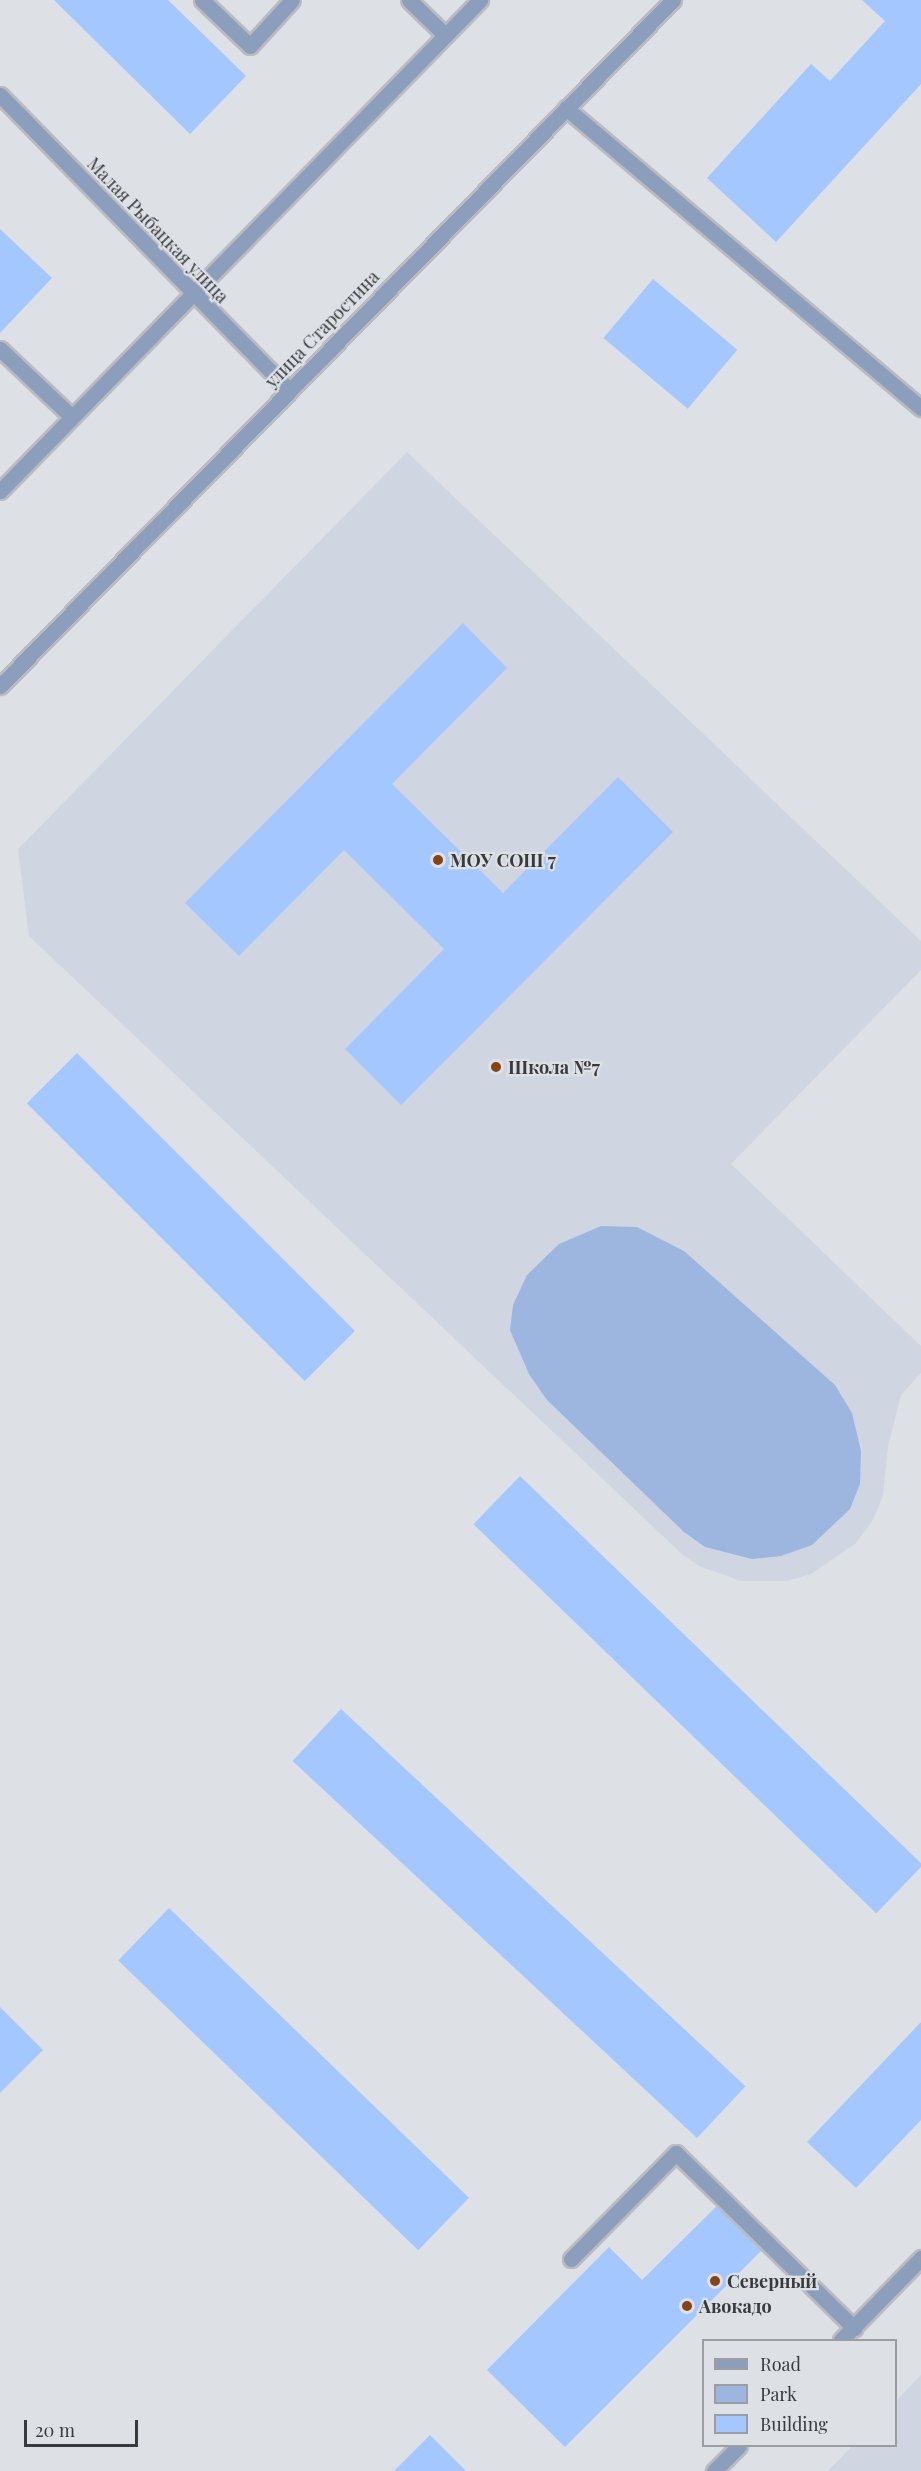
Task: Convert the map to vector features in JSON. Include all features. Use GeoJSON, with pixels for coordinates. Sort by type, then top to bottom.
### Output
{"type":"FeatureCollection","features":[{"type":"Feature","properties":{"kind":"street"},"geometry":{"type":"LineString","coordinates":[[202,0],[250,46],[292,0]]}},
{"type":"Feature","properties":{"kind":"street"},"geometry":{"type":"LineString","coordinates":[[409,0],[445,35]]}},
{"type":"Feature","properties":{"kind":"street"},"geometry":{"type":"LineString","coordinates":[[0,491],[480,0]]}},
{"type":"Feature","properties":{"kind":"street","name":"улица Старостина"},"geometry":{"type":"LineString","coordinates":[[0,686],[672,0]]}},
{"type":"Feature","properties":{"kind":"street","name":"Малая Рыбацкая улица"},"geometry":{"type":"LineString","coordinates":[[0,95],[290,391]]}},
{"type":"Feature","properties":{"kind":"street"},"geometry":{"type":"LineString","coordinates":[[566,108],[921,408]]}},
{"type":"Feature","properties":{"kind":"street"},"geometry":{"type":"LineString","coordinates":[[0,349],[72,417]]}},
{"type":"Feature","properties":{"kind":"street"},"geometry":{"type":"LineString","coordinates":[[571,2259],[676,2153],[854,2328]]}},
{"type":"Feature","properties":{"kind":"street"},"geometry":{"type":"LineString","coordinates":[[843,2339],[921,2258]]}},
{"type":"Feature","properties":{"kind":"street"},"geometry":{"type":"LineString","coordinates":[[714,2471],[737,2447]]}},
{"type":"Feature","properties":{"kind":"shaded area","name":"Школа №7"},"geometry":{"type":"Polygon","coordinates":[[[407,452],[921,941],[921,970],[731,1164],[921,1346],[921,1373],[901,1395],[888,1446],[883,1495],[873,1520],[856,1543],[811,1574],[787,1581],[742,1581],[701,1567],[683,1555],[29,936],[18,849],[407,452]]]}},
{"type":"Feature","properties":{"kind":"shaded area"},"geometry":{"type":"Polygon","coordinates":[[[921,2375],[921,2471],[828,2471],[851,2447],[897,2447],[897,2400],[921,2375]]]}},
{"type":"Feature","properties":{"kind":"green space"},"geometry":{"type":"Polygon","coordinates":[[[601,1226],[637,1227],[684,1251],[835,1385],[852,1413],[861,1451],[860,1484],[850,1509],[812,1545],[781,1556],[752,1559],[705,1547],[684,1532],[547,1400],[529,1374],[510,1330],[513,1305],[527,1275],[559,1244],[601,1226]]]}},
{"type":"Feature","properties":{"kind":"building"},"geometry":{"type":"Polygon","coordinates":[[[54,0],[168,0],[246,76],[190,134],[54,0]]]}},
{"type":"Feature","properties":{"kind":"building"},"geometry":{"type":"Polygon","coordinates":[[[862,0],[921,0],[921,84],[776,242],[707,178],[811,64],[830,81],[885,21],[862,0]]]}},
{"type":"Feature","properties":{"kind":"building"},"geometry":{"type":"Polygon","coordinates":[[[0,229],[52,278],[0,333],[0,229]]]}},
{"type":"Feature","properties":{"kind":"building"},"geometry":{"type":"Polygon","coordinates":[[[653,279],[737,350],[688,409],[604,338],[653,279]]]}},
{"type":"Feature","properties":{"kind":"building"},"geometry":{"type":"Polygon","coordinates":[[[463,623],[507,668],[392,784],[503,893],[618,777],[673,832],[401,1105],[345,1049],[444,949],[344,850],[239,956],[185,903],[463,623]]]}},
{"type":"Feature","properties":{"kind":"building"},"geometry":{"type":"Polygon","coordinates":[[[77,1053],[355,1331],[305,1381],[27,1103],[77,1053]]]}},
{"type":"Feature","properties":{"kind":"building"},"geometry":{"type":"Polygon","coordinates":[[[520,1476],[921,1863],[921,1867],[876,1913],[473,1524],[520,1476]]]}},
{"type":"Feature","properties":{"kind":"building"},"geometry":{"type":"Polygon","coordinates":[[[341,1709],[745,2086],[697,2138],[293,1761],[341,1709]]]}},
{"type":"Feature","properties":{"kind":"building"},"geometry":{"type":"Polygon","coordinates":[[[169,1908],[469,2198],[418,2250],[118,1961],[169,1908]]]}},
{"type":"Feature","properties":{"kind":"building"},"geometry":{"type":"Polygon","coordinates":[[[0,2007],[43,2050],[0,2093],[0,2007]]]}},
{"type":"Feature","properties":{"kind":"building"},"geometry":{"type":"Polygon","coordinates":[[[921,2022],[921,2120],[856,2188],[807,2142],[921,2022]]]}},
{"type":"Feature","properties":{"kind":"building"},"geometry":{"type":"Polygon","coordinates":[[[721,2202],[766,2246],[565,2447],[487,2370],[609,2247],[642,2280],[721,2202]]]}},
{"type":"Feature","properties":{"kind":"building"},"geometry":{"type":"Polygon","coordinates":[[[430,2435],[466,2471],[394,2471],[430,2435]]]}},
{"type":"Feature","properties":{"kind":"place","name":"МОУ СОШ 7"},"geometry":{"type":"Point","coordinates":[438,860]}},
{"type":"Feature","properties":{"kind":"place","name":"Школа №7"},"geometry":{"type":"Point","coordinates":[496,1067]}},
{"type":"Feature","properties":{"kind":"place","name":"Северный"},"geometry":{"type":"Point","coordinates":[715,2281]}},
{"type":"Feature","properties":{"kind":"place","name":"Авокадо"},"geometry":{"type":"Point","coordinates":[687,2306]}}]}
